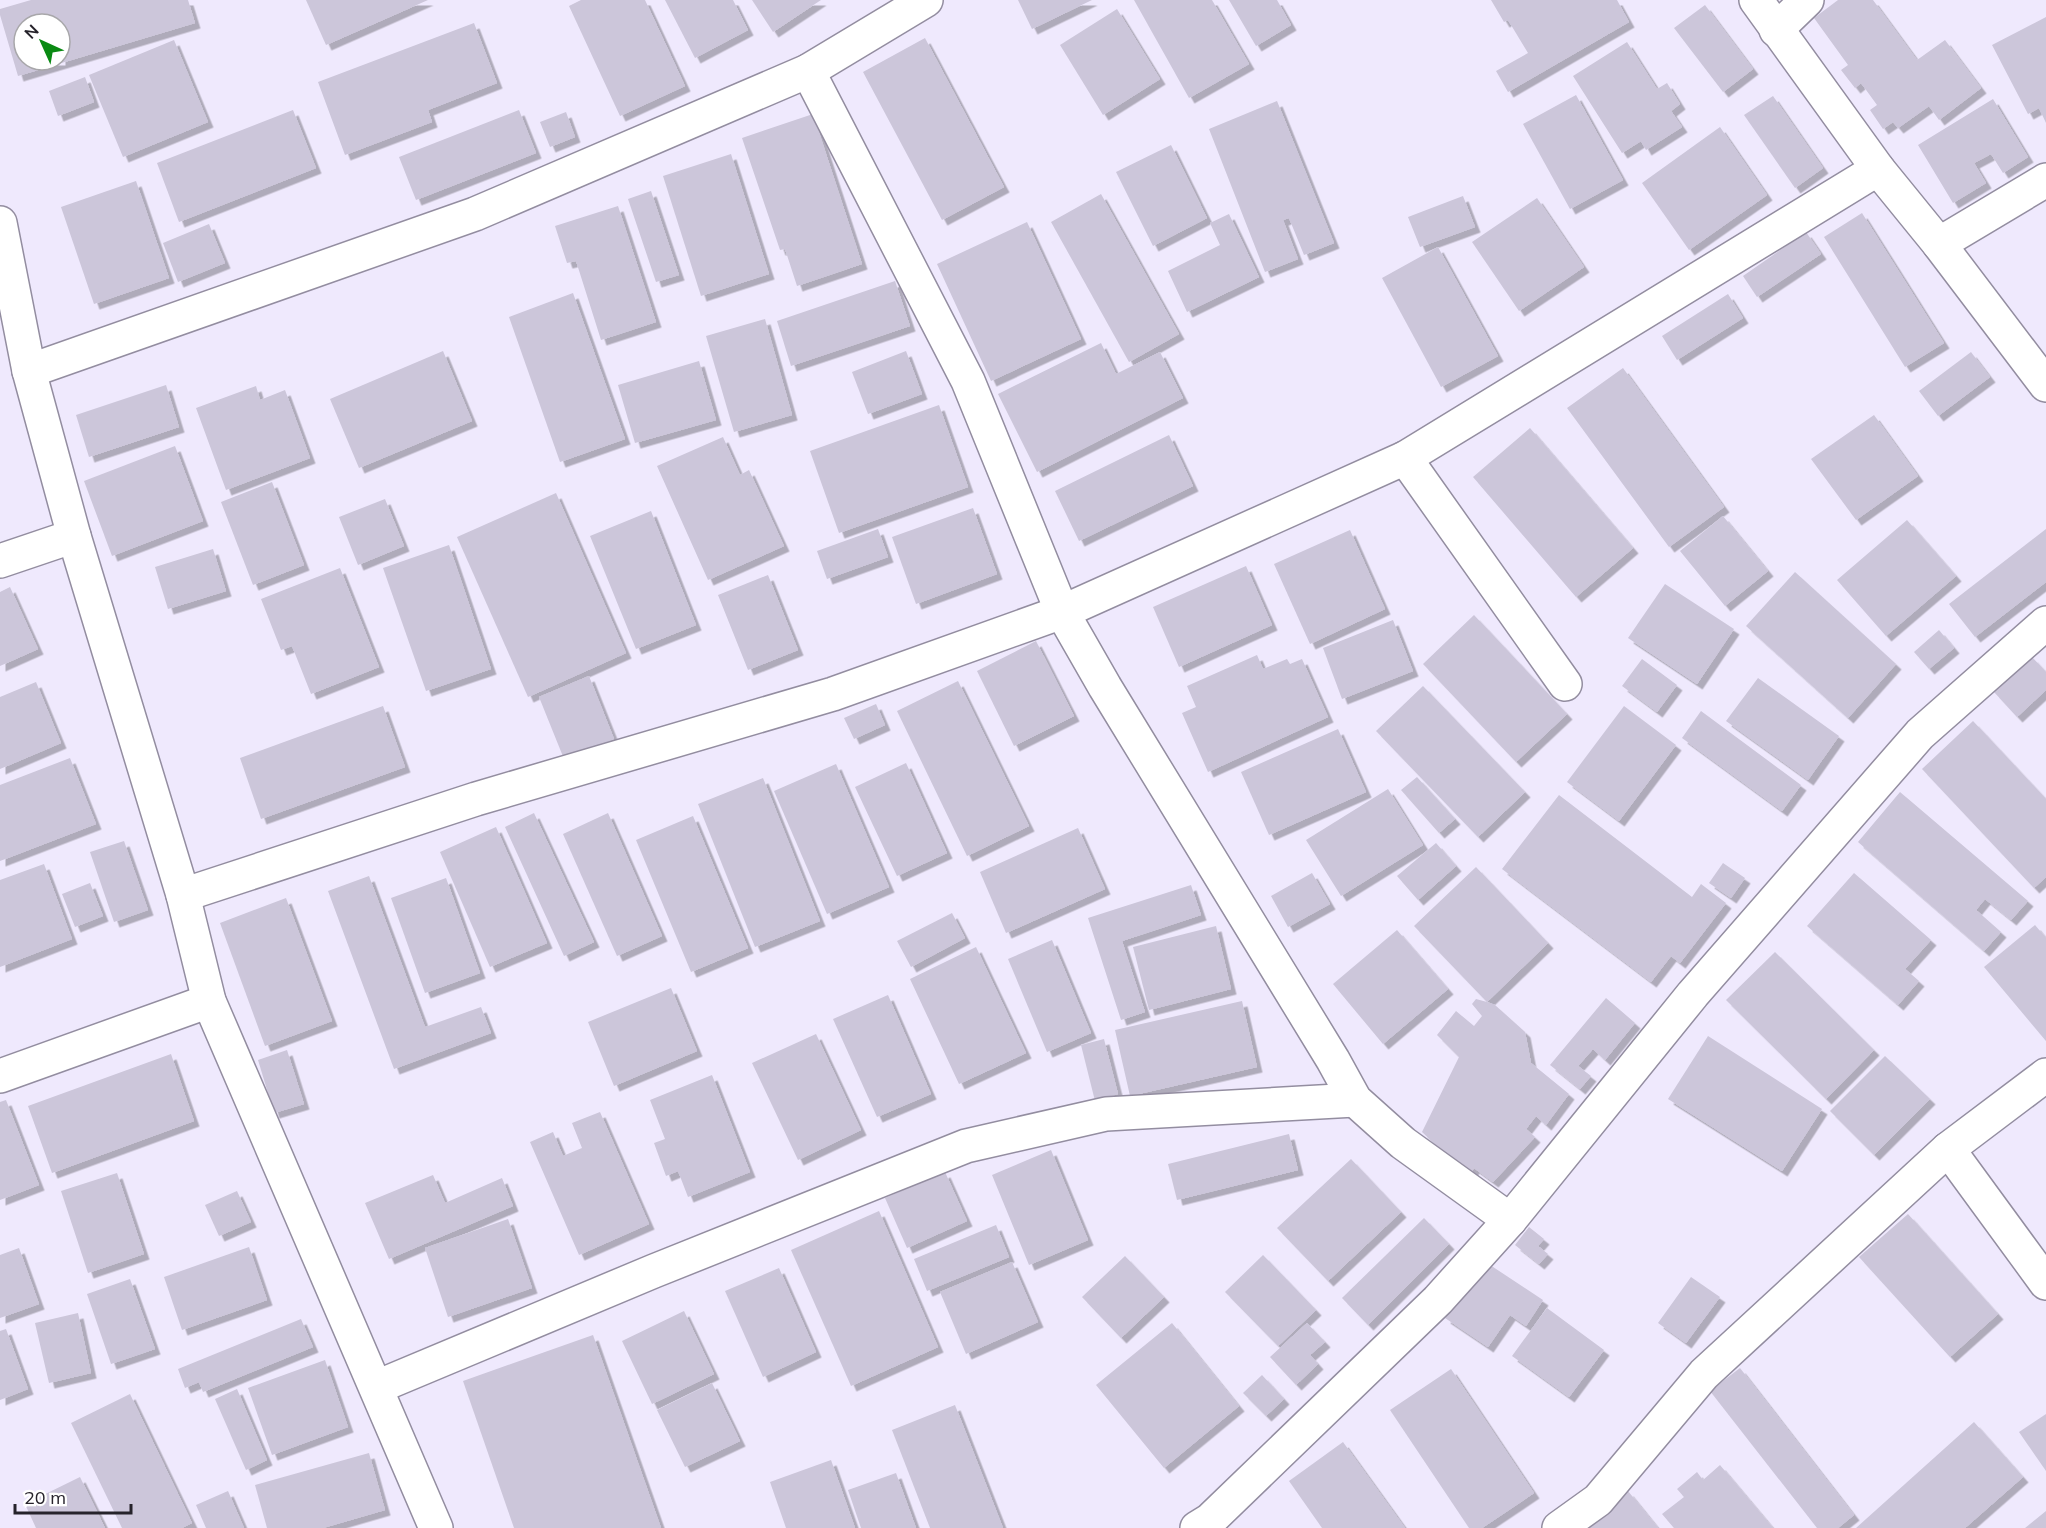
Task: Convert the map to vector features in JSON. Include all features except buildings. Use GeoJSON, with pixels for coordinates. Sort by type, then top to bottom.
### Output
{"type":"FeatureCollection","features":[{"type":"Feature","properties":{"kind":"street"},"geometry":{"type":"LineString","coordinates":[[29,371],[475,214],[808,71],[889,9],[926,0]]}},
{"type":"Feature","properties":{"kind":"street"},"geometry":{"type":"LineString","coordinates":[[1756,0],[1878,169],[1939,244],[2046,385]]}},
{"type":"Feature","properties":{"kind":"street"},"geometry":{"type":"LineString","coordinates":[[1776,30],[1807,0]]}},
{"type":"Feature","properties":{"kind":"street"},"geometry":{"type":"LineString","coordinates":[[808,71],[968,381],[1062,612],[1355,1100],[1403,1143],[1510,1220]]}},
{"type":"Feature","properties":{"kind":"street"},"geometry":{"type":"LineString","coordinates":[[183,895],[476,800],[833,694],[1062,612],[1405,458],[1878,169]]}},
{"type":"Feature","properties":{"kind":"street"},"geometry":{"type":"LineString","coordinates":[[1939,244],[2046,180]]}},
{"type":"Feature","properties":{"kind":"street"},"geometry":{"type":"LineString","coordinates":[[1,232],[29,371],[74,536],[183,895],[209,1001],[436,1528]]}},
{"type":"Feature","properties":{"kind":"street"},"geometry":{"type":"LineString","coordinates":[[1405,458],[1565,684]]}},
{"type":"Feature","properties":{"kind":"street"},"geometry":{"type":"LineString","coordinates":[[0,561],[74,536]]}},
{"type":"Feature","properties":{"kind":"street"},"geometry":{"type":"LineString","coordinates":[[1197,1528],[1210,1520],[1438,1300],[1510,1220],[1693,994],[1920,734],[2046,623]]}},
{"type":"Feature","properties":{"kind":"street"},"geometry":{"type":"LineString","coordinates":[[0,1076],[209,1001]]}},
{"type":"Feature","properties":{"kind":"street"},"geometry":{"type":"LineString","coordinates":[[1559,1528],[1598,1500],[1704,1374],[1948,1149],[2046,1075]]}},
{"type":"Feature","properties":{"kind":"street"},"geometry":{"type":"LineString","coordinates":[[377,1388],[654,1271],[966,1146],[1106,1114],[1355,1100]]}},
{"type":"Feature","properties":{"kind":"street"},"geometry":{"type":"LineString","coordinates":[[1948,1149],[2046,1283]]}}]}
